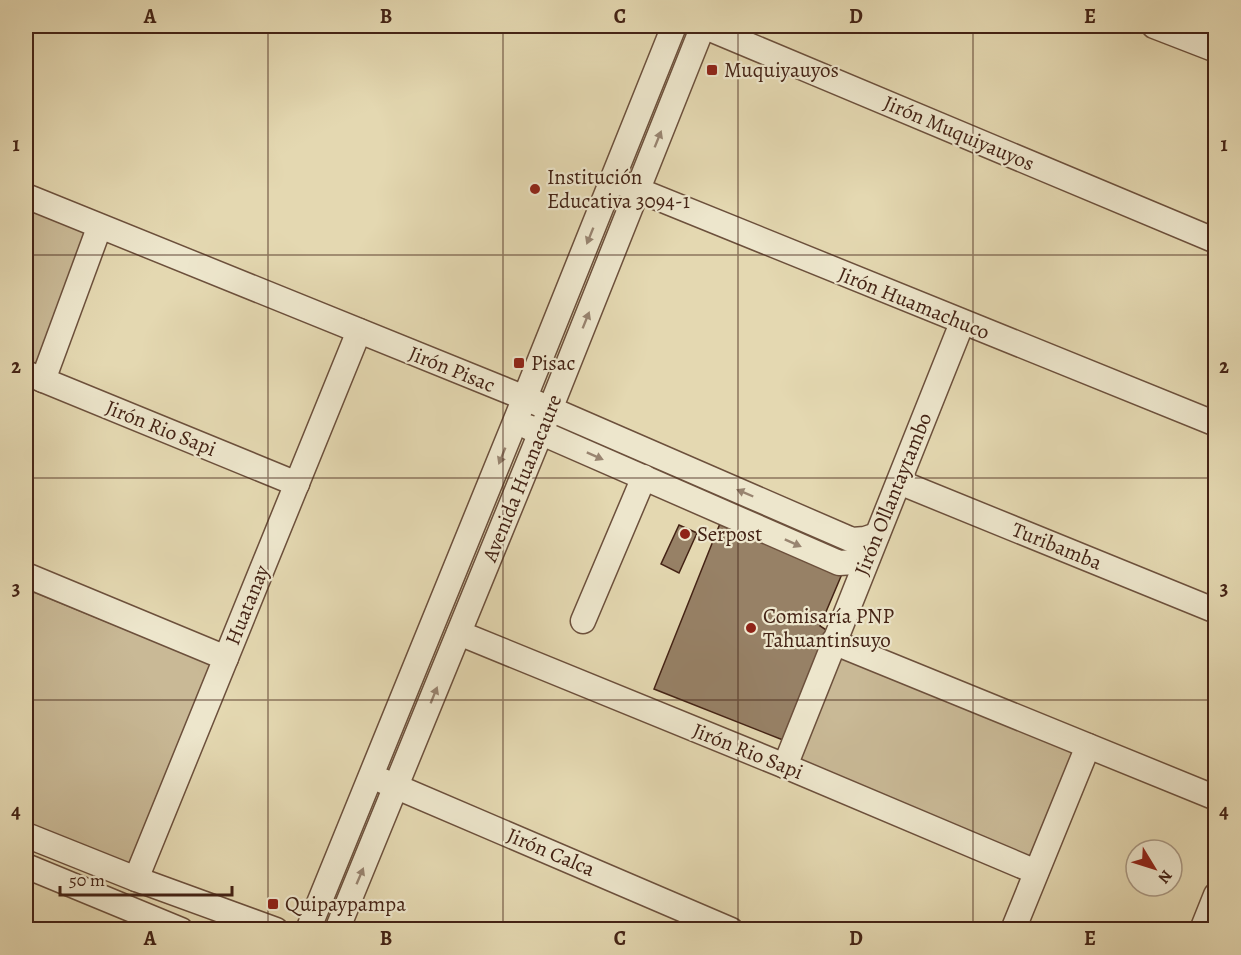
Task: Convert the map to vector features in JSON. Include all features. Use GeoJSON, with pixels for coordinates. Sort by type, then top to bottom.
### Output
{"type":"FeatureCollection","features":[{"type":"Feature","properties":{"kind":"street","name":"Avenida Huanacaure"},"geometry":{"type":"LineString","coordinates":[[308,930],[525,399],[674,26]]}},
{"type":"Feature","properties":{"kind":"street","name":"Avenida Huanacaure"},"geometry":{"type":"LineString","coordinates":[[337,930],[541,432],[703,26]]}},
{"type":"Feature","properties":{"kind":"street","name":"Jirón Muquiyauyos"},"geometry":{"type":"LineString","coordinates":[[703,26],[1215,241]]}},
{"type":"Feature","properties":{"kind":"street"},"geometry":{"type":"LineString","coordinates":[[1154,26],[1215,50]]}},
{"type":"Feature","properties":{"kind":"street","name":"Jirón Huamachuco"},"geometry":{"type":"LineString","coordinates":[[612,180],[1215,424]]}},
{"type":"Feature","properties":{"kind":"street","name":"Jirón Pisac"},"geometry":{"type":"LineString","coordinates":[[26,196],[99,228],[550,409],[852,540],[865,539],[872,546]]}},
{"type":"Feature","properties":{"kind":"street"},"geometry":{"type":"LineString","coordinates":[[34,376],[99,228]]}},
{"type":"Feature","properties":{"kind":"street","name":"Jirón Ollantaytambo"},"geometry":{"type":"LineString","coordinates":[[785,766],[962,323]]}},
{"type":"Feature","properties":{"kind":"street","name":"Huatanay"},"geometry":{"type":"LineString","coordinates":[[136,879],[359,331]]}},
{"type":"Feature","properties":{"kind":"street","name":"Jirón Rio Sapi"},"geometry":{"type":"LineString","coordinates":[[34,376],[297,484]]}},
{"type":"Feature","properties":{"kind":"street"},"geometry":{"type":"LineString","coordinates":[[515,422],[839,563],[855,562],[872,546]]}},
{"type":"Feature","properties":{"kind":"street"},"geometry":{"type":"LineString","coordinates":[[583,621],[644,477]]}},
{"type":"Feature","properties":{"kind":"street","name":"Turibamba"},"geometry":{"type":"LineString","coordinates":[[899,482],[1215,611]]}},
{"type":"Feature","properties":{"kind":"street"},"geometry":{"type":"LineString","coordinates":[[26,575],[226,658]]}},
{"type":"Feature","properties":{"kind":"street","name":"Jirón Rio Sapi"},"geometry":{"type":"LineString","coordinates":[[459,633],[785,766],[1036,872]]}},
{"type":"Feature","properties":{"kind":"street"},"geometry":{"type":"LineString","coordinates":[[833,642],[1215,798]]}},
{"type":"Feature","properties":{"kind":"street"},"geometry":{"type":"LineString","coordinates":[[1013,930],[1088,746]]}},
{"type":"Feature","properties":{"kind":"street","name":"Jirón Calca"},"geometry":{"type":"LineString","coordinates":[[371,776],[731,930]]}},
{"type":"Feature","properties":{"kind":"street"},"geometry":{"type":"LineString","coordinates":[[26,835],[136,879],[276,930]]}},
{"type":"Feature","properties":{"kind":"street"},"geometry":{"type":"LineString","coordinates":[[26,866],[181,930]]}},
{"type":"Feature","properties":{"kind":"street"},"geometry":{"type":"LineString","coordinates":[[1202,930],[1215,896]]}},
{"type":"Feature","properties":{"kind":"shaded area"},"geometry":{"type":"Polygon","coordinates":[[[26,208],[89,233],[35,366],[26,363],[26,208]]]}},
{"type":"Feature","properties":{"kind":"shaded area"},"geometry":{"type":"Polygon","coordinates":[[[26,589],[213,665],[130,867],[26,825],[26,589]]]}},
{"type":"Feature","properties":{"kind":"shaded area"},"geometry":{"type":"Polygon","coordinates":[[[839,654],[1077,749],[1030,862],[795,763],[839,654]]]}},
{"type":"Feature","properties":{"kind":"building","name":"Comisaría PNP Tahuantinsuyo"},"geometry":{"type":"Polygon","coordinates":[[[721,521],[842,574],[820,626],[828,631],[783,740],[654,689],[721,521]]]}},
{"type":"Feature","properties":{"kind":"building"},"geometry":{"type":"Polygon","coordinates":[[[679,525],[697,533],[679,573],[661,564],[679,525]]]}},
{"type":"Feature","properties":{"kind":"place","name":"Muquiyauyos"},"geometry":{"type":"Point","coordinates":[712,70]}},
{"type":"Feature","properties":{"kind":"place","name":"Institución Educativa 3094-1"},"geometry":{"type":"Point","coordinates":[535,189]}},
{"type":"Feature","properties":{"kind":"place","name":"Pisac"},"geometry":{"type":"Point","coordinates":[519,363]}},
{"type":"Feature","properties":{"kind":"place","name":"Serpost"},"geometry":{"type":"Point","coordinates":[685,534]}},
{"type":"Feature","properties":{"kind":"place","name":"Comisaría PNP Tahuantinsuyo"},"geometry":{"type":"Point","coordinates":[751,628]}},
{"type":"Feature","properties":{"kind":"place","name":"Quipaypampa"},"geometry":{"type":"Point","coordinates":[273,904]}}]}
